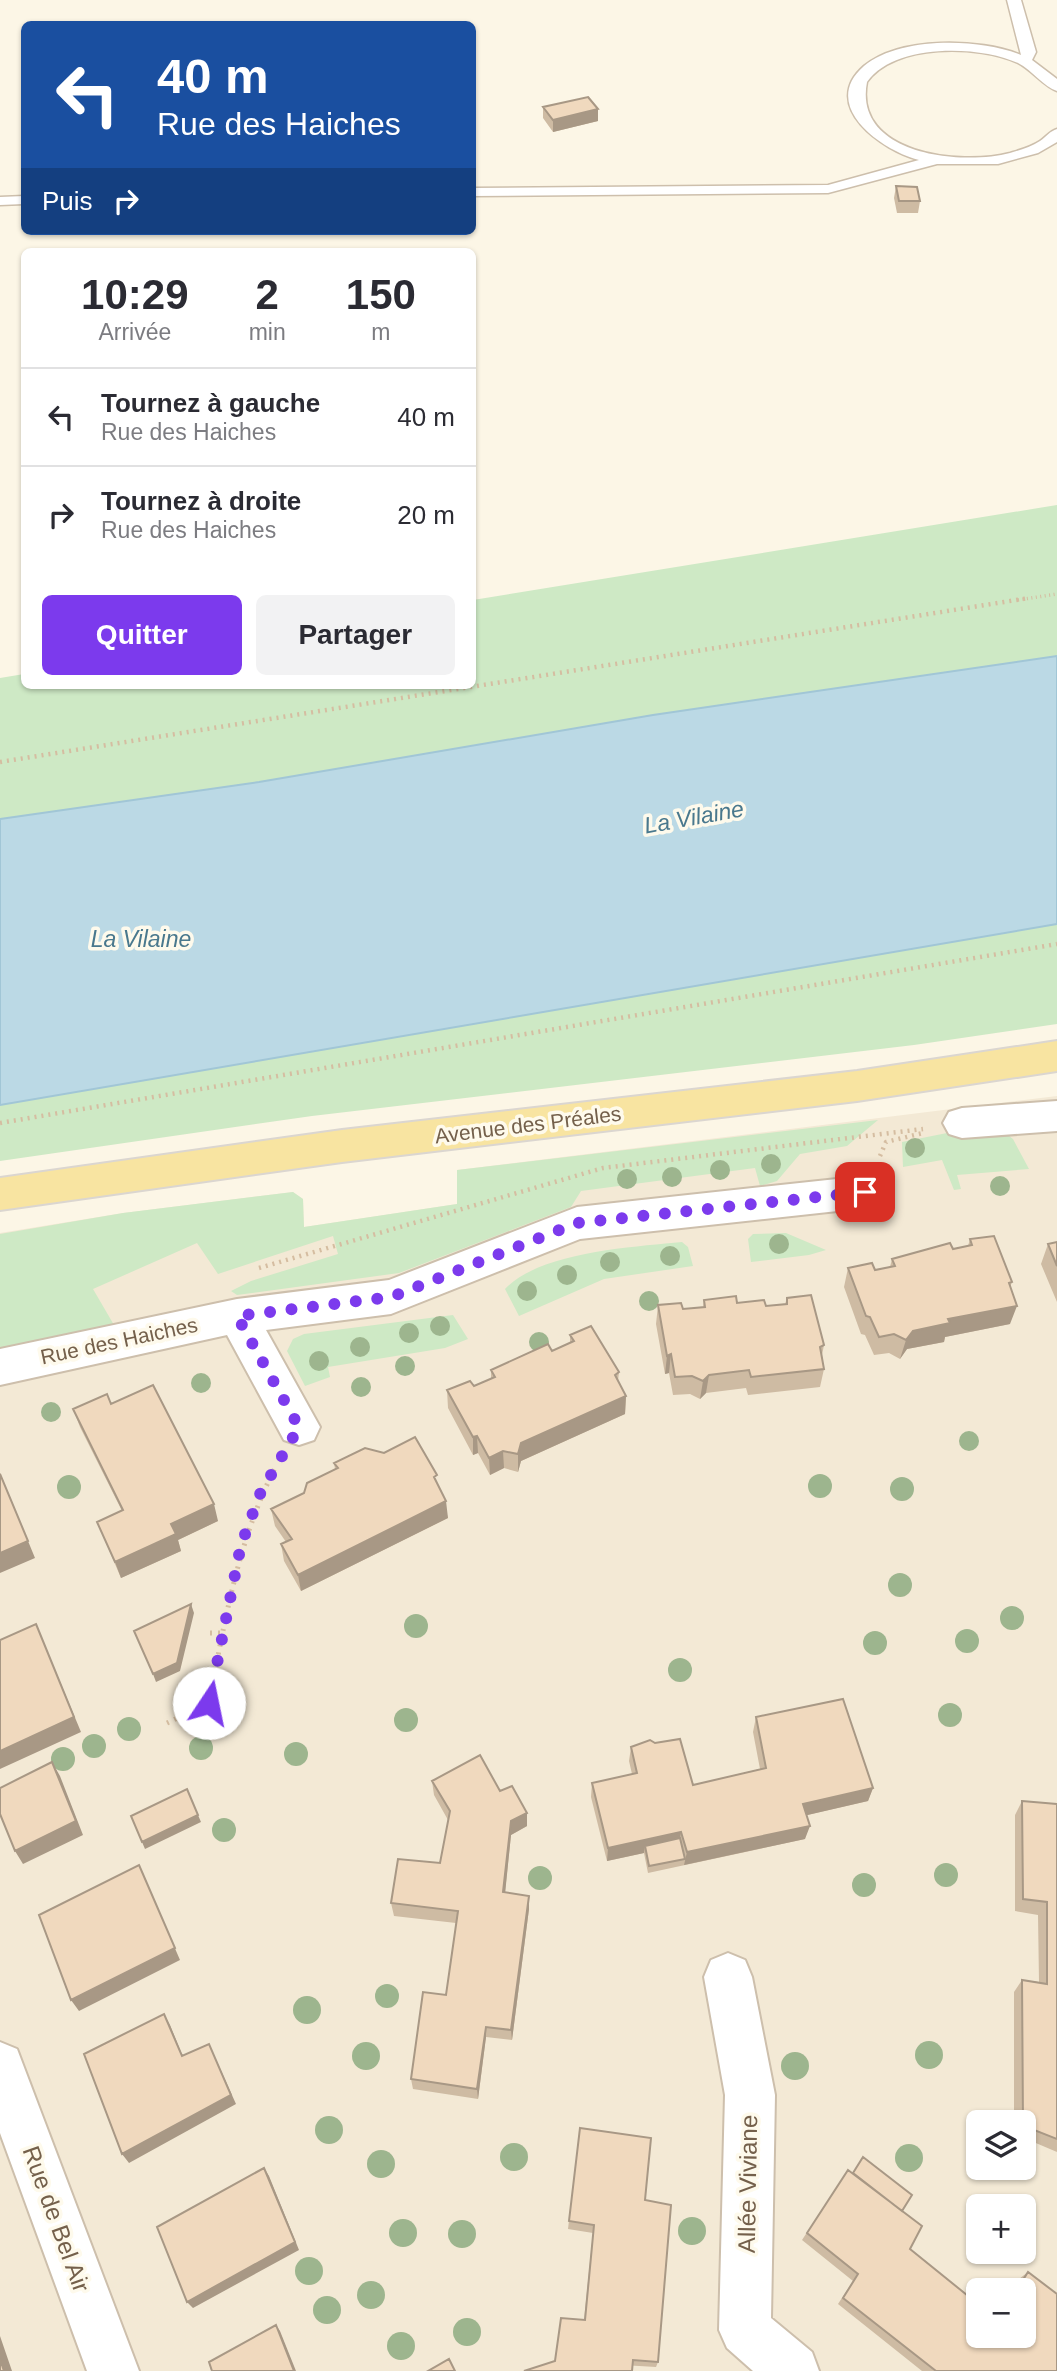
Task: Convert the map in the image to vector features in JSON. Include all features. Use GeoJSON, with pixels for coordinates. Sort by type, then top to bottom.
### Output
{"type":"FeatureCollection","features":[{"type":"Feature","properties":{"kind":"main road","name":"Avenue des Préales"},"geometry":{"type":"LineString","coordinates":[[0,1194],[342,1146],[857,1086],[1057,1056]]}},
{"type":"Feature","properties":{"kind":"street"},"geometry":{"type":"LineString","coordinates":[[962,1123],[1057,1116]]}},
{"type":"Feature","properties":{"kind":"street","name":"Rue des Haiches"},"geometry":{"type":"LineString","coordinates":[[0,1367],[237,1316],[391,1297],[577,1223],[865,1192]]}},
{"type":"Feature","properties":{"kind":"street"},"geometry":{"type":"LineString","coordinates":[[237,1316],[299,1427]]}},
{"type":"Feature","properties":{"kind":"street","name":"Allée Viviane"},"geometry":{"type":"LineString","coordinates":[[728,1977],[750,2095],[745,2330],[793,2371]]}},
{"type":"Feature","properties":{"kind":"street","name":"Rue de Bel Air"},"geometry":{"type":"LineString","coordinates":[[0,2066],[113,2371]]}},
{"type":"Feature","properties":{"kind":"lane"},"geometry":{"type":"LineString","coordinates":[[1014,0],[1029,52],[1024,61]]}},
{"type":"Feature","properties":{"kind":"lane"},"geometry":{"type":"LineString","coordinates":[[1057,87],[1049,77],[1024,61],[997,51],[962,46],[922,48],[891,56],[869,69],[857,87],[857,108],[869,128],[884,139],[914,153],[939,159],[976,162],[1003,160],[1035,150],[1057,133]]}},
{"type":"Feature","properties":{"kind":"lane"},"geometry":{"type":"LineString","coordinates":[[476,192],[828,189],[939,159]]}},
{"type":"Feature","properties":{"kind":"lane"},"geometry":{"type":"LineString","coordinates":[[0,201],[21,200]]}},
{"type":"Feature","properties":{"kind":"path"},"geometry":{"type":"LineString","coordinates":[[476,686],[1057,594]]}},
{"type":"Feature","properties":{"kind":"path"},"geometry":{"type":"LineString","coordinates":[[0,762],[459,689]]}},
{"type":"Feature","properties":{"kind":"path"},"geometry":{"type":"LineString","coordinates":[[0,1123],[1057,944]]}},
{"type":"Feature","properties":{"kind":"path"},"geometry":{"type":"LineString","coordinates":[[865,1192],[886,1142],[962,1123]]}},
{"type":"Feature","properties":{"kind":"path"},"geometry":{"type":"LineString","coordinates":[[167,1723],[209,1703],[241,1545],[260,1494],[299,1427]]}},
{"type":"Feature","properties":{"kind":"path"},"geometry":{"type":"LineString","coordinates":[[210,1633],[223,1633]]}},
{"type":"Feature","properties":{"kind":"shaded area"},"geometry":{"type":"Polygon","coordinates":[[[1057,1096],[1057,2371],[0,2371],[0,1233],[123,1213],[293,1192],[303,1199],[304,1227],[457,1204],[457,1170],[1057,1096]]]}},
{"type":"Feature","properties":{"kind":"green space"},"geometry":{"type":"Polygon","coordinates":[[[1057,505],[1057,656],[653,715],[259,782],[0,819],[0,678],[21,674],[21,689],[476,689],[476,600],[1057,505]]]}},
{"type":"Feature","properties":{"kind":"green space"},"geometry":{"type":"Polygon","coordinates":[[[1057,924],[1057,1024],[914,1045],[312,1116],[0,1161],[0,1105],[1057,924]]]}},
{"type":"Feature","properties":{"kind":"green space"},"geometry":{"type":"Polygon","coordinates":[[[878,1120],[847,1146],[800,1154],[777,1181],[760,1186],[755,1168],[581,1191],[571,1207],[399,1273],[237,1295],[231,1291],[251,1281],[338,1254],[333,1236],[218,1274],[197,1243],[93,1289],[114,1325],[0,1351],[0,1234],[123,1213],[293,1192],[303,1199],[304,1227],[457,1204],[457,1170],[878,1120]]]}},
{"type":"Feature","properties":{"kind":"green space"},"geometry":{"type":"Polygon","coordinates":[[[1000,1129],[1013,1139],[1029,1169],[957,1175],[961,1189],[954,1190],[942,1160],[903,1167],[902,1142],[947,1133],[1000,1129]]]}},
{"type":"Feature","properties":{"kind":"green space"},"geometry":{"type":"Polygon","coordinates":[[[786,1233],[826,1250],[809,1255],[751,1262],[748,1239],[753,1234],[786,1233]]]}},
{"type":"Feature","properties":{"kind":"green space"},"geometry":{"type":"Polygon","coordinates":[[[682,1242],[688,1247],[693,1266],[604,1279],[519,1316],[505,1289],[540,1267],[563,1259],[613,1249],[682,1242]]]}},
{"type":"Feature","properties":{"kind":"green space"},"geometry":{"type":"Polygon","coordinates":[[[453,1315],[468,1339],[445,1348],[328,1367],[330,1377],[305,1386],[287,1351],[293,1339],[304,1334],[453,1315]]]}},
{"type":"Feature","properties":{"kind":"water","name":"La Vilaine"},"geometry":{"type":"Polygon","coordinates":[[[1057,656],[1057,924],[0,1105],[0,819],[259,782],[653,715],[1057,656]]]}},
{"type":"Feature","properties":{"kind":"building"},"geometry":{"type":"Polygon","coordinates":[[[588,97],[598,109],[553,120],[543,107],[588,97]]]}},
{"type":"Feature","properties":{"kind":"building"},"geometry":{"type":"Polygon","coordinates":[[[896,186],[917,187],[920,201],[899,201],[896,186]]]}},
{"type":"Feature","properties":{"kind":"building"},"geometry":{"type":"Polygon","coordinates":[[[994,1236],[1012,1282],[1009,1283],[1017,1306],[948,1319],[950,1323],[913,1331],[906,1340],[894,1334],[879,1337],[870,1317],[866,1316],[848,1268],[872,1263],[875,1270],[895,1266],[892,1259],[950,1243],[953,1249],[972,1245],[970,1239],[994,1236]]]}},
{"type":"Feature","properties":{"kind":"building"},"geometry":{"type":"Polygon","coordinates":[[[1057,1242],[1057,1266],[1048,1244],[1057,1242]]]}},
{"type":"Feature","properties":{"kind":"building"},"geometry":{"type":"Polygon","coordinates":[[[811,1295],[824,1345],[820,1347],[824,1369],[751,1377],[749,1370],[709,1375],[703,1381],[692,1376],[675,1377],[671,1354],[667,1356],[658,1305],[681,1303],[683,1309],[705,1307],[704,1300],[736,1296],[737,1303],[764,1300],[766,1306],[787,1304],[787,1298],[811,1295]]]}},
{"type":"Feature","properties":{"kind":"building"},"geometry":{"type":"Polygon","coordinates":[[[591,1326],[619,1372],[615,1375],[626,1396],[521,1443],[518,1454],[503,1451],[489,1458],[477,1436],[473,1437],[447,1390],[470,1381],[474,1386],[495,1377],[491,1370],[548,1344],[552,1351],[574,1341],[570,1335],[591,1326]]]}},
{"type":"Feature","properties":{"kind":"building"},"geometry":{"type":"Polygon","coordinates":[[[153,1385],[214,1504],[171,1524],[176,1534],[115,1562],[97,1522],[123,1510],[73,1409],[107,1394],[111,1404],[153,1385]]]}},
{"type":"Feature","properties":{"kind":"building"},"geometry":{"type":"Polygon","coordinates":[[[415,1437],[437,1475],[434,1477],[446,1501],[298,1575],[281,1544],[292,1539],[271,1509],[304,1493],[307,1483],[338,1468],[334,1463],[365,1448],[384,1453],[415,1437]]]}},
{"type":"Feature","properties":{"kind":"building"},"geometry":{"type":"Polygon","coordinates":[[[0,1474],[28,1541],[0,1553],[0,1474]]]}},
{"type":"Feature","properties":{"kind":"building"},"geometry":{"type":"Polygon","coordinates":[[[191,1604],[177,1663],[153,1674],[134,1631],[191,1604]]]}},
{"type":"Feature","properties":{"kind":"building"},"geometry":{"type":"Polygon","coordinates":[[[36,1624],[74,1717],[0,1751],[0,1640],[36,1624]]]}},
{"type":"Feature","properties":{"kind":"building"},"geometry":{"type":"Polygon","coordinates":[[[843,1699],[873,1788],[803,1804],[810,1826],[687,1852],[681,1832],[608,1848],[592,1783],[637,1773],[631,1747],[650,1740],[655,1743],[680,1739],[693,1785],[766,1768],[756,1717],[843,1699]]]}},
{"type":"Feature","properties":{"kind":"building"},"geometry":{"type":"Polygon","coordinates":[[[480,1755],[500,1791],[512,1786],[527,1813],[511,1821],[503,1892],[529,1896],[511,2030],[486,2027],[477,2089],[411,2079],[423,1992],[446,1995],[458,1911],[391,1903],[398,1859],[440,1863],[450,1811],[432,1781],[480,1755]]]}},
{"type":"Feature","properties":{"kind":"building"},"geometry":{"type":"Polygon","coordinates":[[[52,1762],[76,1821],[15,1851],[0,1814],[0,1788],[52,1762]]]}},
{"type":"Feature","properties":{"kind":"building"},"geometry":{"type":"Polygon","coordinates":[[[187,1789],[198,1815],[142,1842],[131,1816],[187,1789]]]}},
{"type":"Feature","properties":{"kind":"building"},"geometry":{"type":"Polygon","coordinates":[[[1022,1801],[1057,1804],[1057,2139],[1036,2131],[1036,2110],[1023,2110],[1022,1980],[1047,1984],[1047,1902],[1023,1899],[1022,1801]]]}},
{"type":"Feature","properties":{"kind":"building"},"geometry":{"type":"Polygon","coordinates":[[[680,1838],[685,1859],[649,1866],[645,1846],[680,1838]]]}},
{"type":"Feature","properties":{"kind":"building"},"geometry":{"type":"Polygon","coordinates":[[[139,1865],[175,1948],[71,2000],[39,1915],[139,1865]]]}},
{"type":"Feature","properties":{"kind":"building"},"geometry":{"type":"Polygon","coordinates":[[[164,2014],[182,2056],[209,2044],[231,2095],[122,2154],[84,2054],[164,2014]]]}},
{"type":"Feature","properties":{"kind":"building"},"geometry":{"type":"Polygon","coordinates":[[[580,2128],[651,2138],[645,2200],[671,2205],[658,2362],[633,2360],[632,2371],[524,2371],[555,2361],[561,2318],[585,2320],[594,2225],[569,2221],[580,2128]]]}},
{"type":"Feature","properties":{"kind":"building"},"geometry":{"type":"Polygon","coordinates":[[[863,2157],[912,2195],[902,2211],[853,2173],[863,2157]]]}},
{"type":"Feature","properties":{"kind":"building"},"geometry":{"type":"Polygon","coordinates":[[[264,2168],[295,2242],[187,2302],[157,2227],[264,2168]]]}},
{"type":"Feature","properties":{"kind":"building"},"geometry":{"type":"Polygon","coordinates":[[[848,2170],[922,2226],[910,2249],[966,2294],[966,2348],[1036,2348],[1036,2278],[1057,2294],[1057,2371],[936,2371],[843,2298],[858,2274],[807,2233],[848,2170]]]}},
{"type":"Feature","properties":{"kind":"building"},"geometry":{"type":"Polygon","coordinates":[[[1028,2272],[1036,2278],[1024,2278],[1028,2272]]]}},
{"type":"Feature","properties":{"kind":"building"},"geometry":{"type":"Polygon","coordinates":[[[276,2325],[294,2371],[212,2371],[209,2362],[276,2325]]]}},
{"type":"Feature","properties":{"kind":"building"},"geometry":{"type":"Polygon","coordinates":[[[449,2359],[455,2371],[428,2371],[449,2359]]]}},
{"type":"Feature","properties":{"kind":"route"},"geometry":{"type":"LineString","coordinates":[[209,1703],[241,1545],[260,1494],[299,1427],[237,1316],[391,1297],[577,1223],[865,1192]]}}]}
